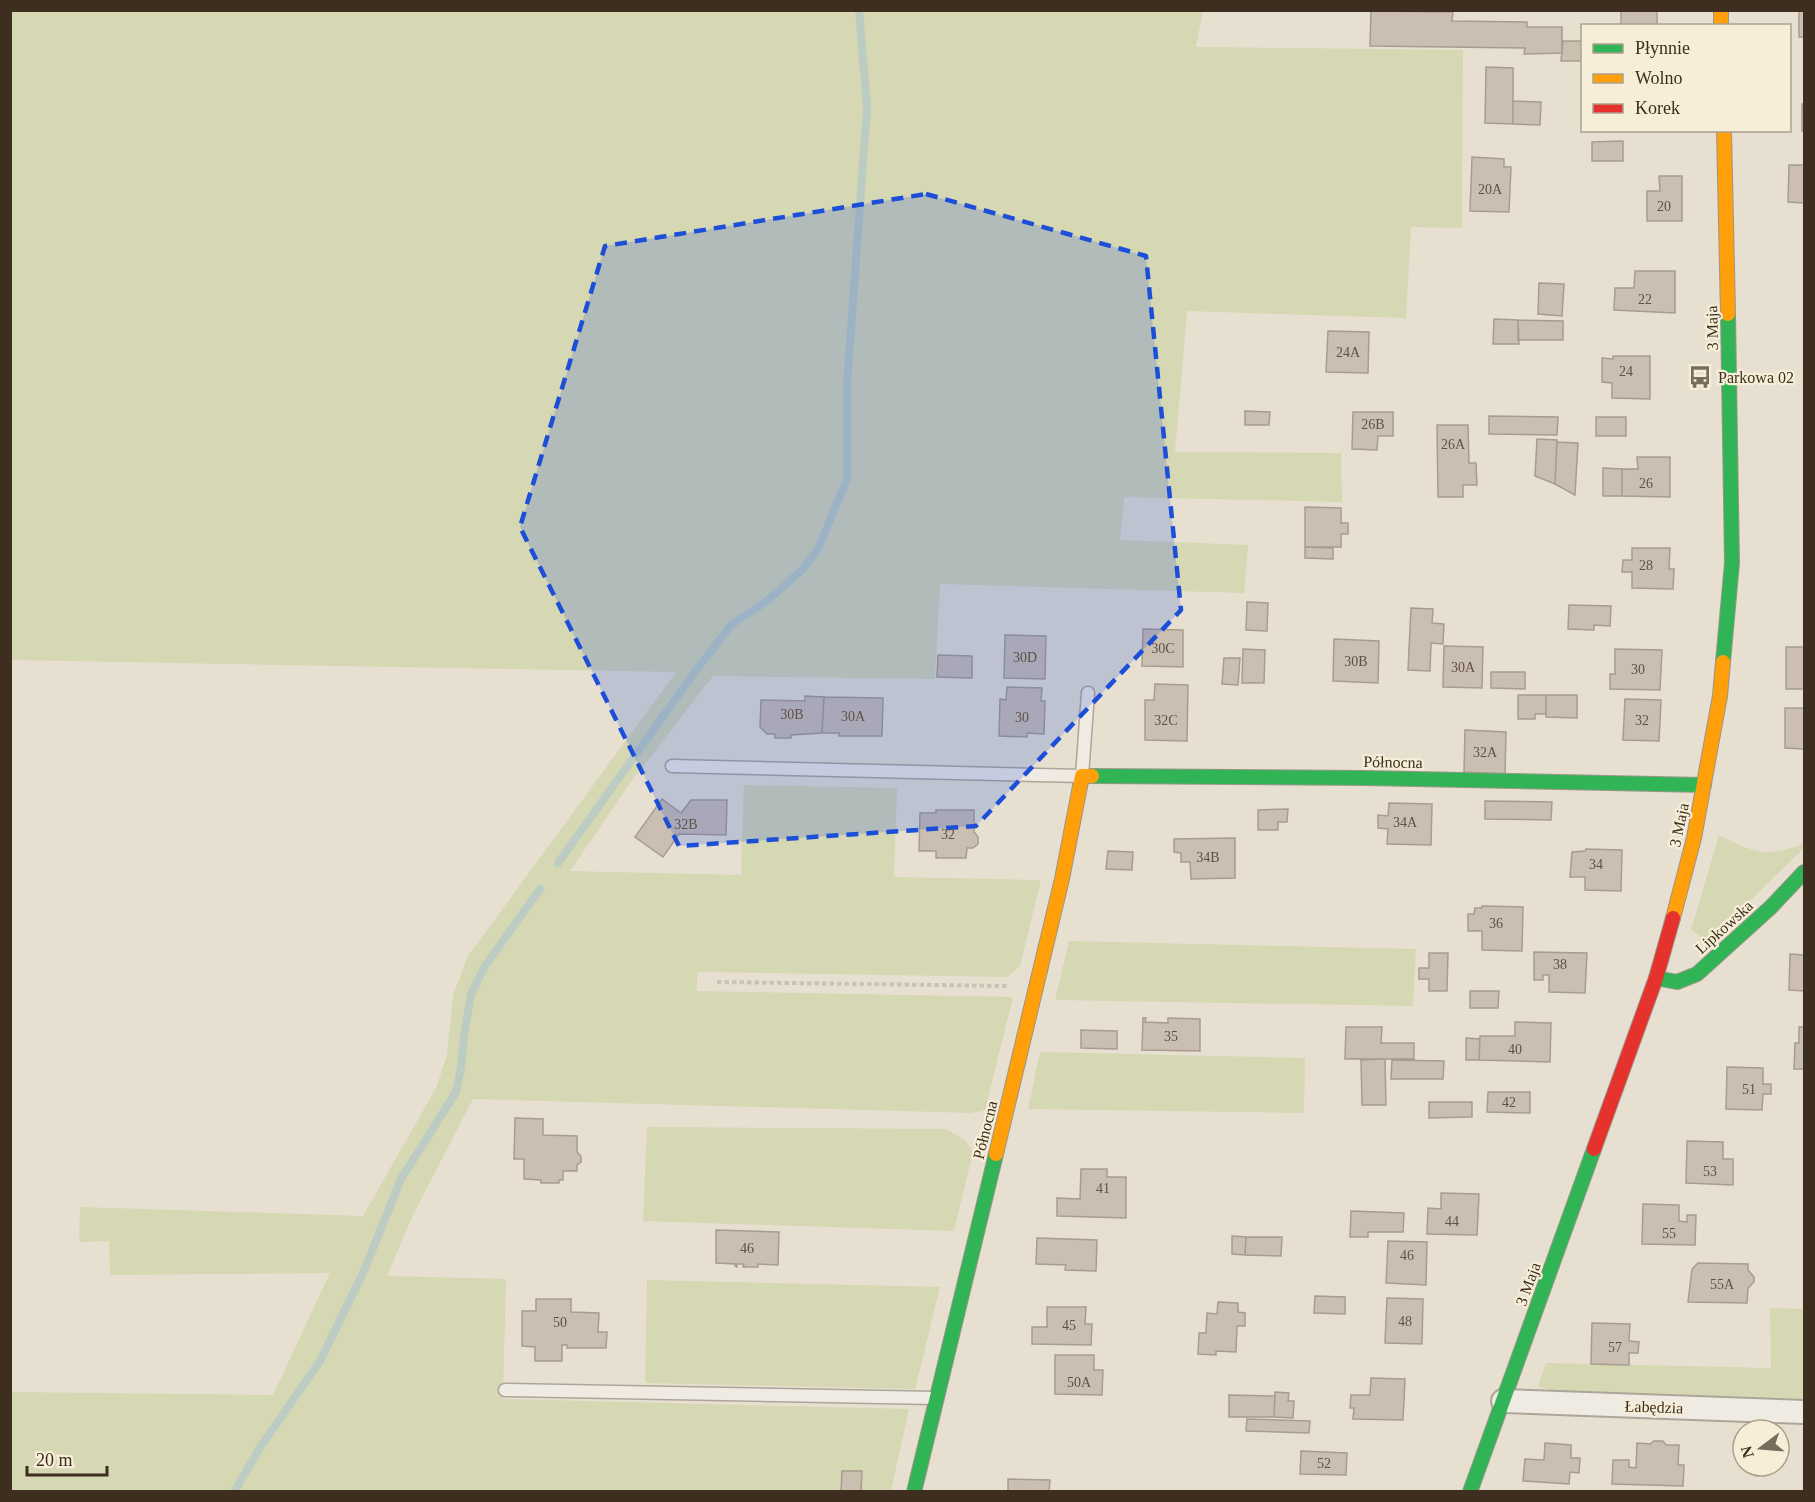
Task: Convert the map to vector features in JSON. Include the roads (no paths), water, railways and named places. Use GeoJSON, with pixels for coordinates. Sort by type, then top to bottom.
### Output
{"type":"FeatureCollection","features":[{"type":"Feature","properties":{"kind":"street","name":"3 Maja"},"geometry":{"type":"LineString","coordinates":[[1470,1491],[1656,978],[1678,902],[1704,785],[1720,696],[1732,563],[1724,132]]}},
{"type":"Feature","properties":{"kind":"street","name":"Północna"},"geometry":{"type":"LineString","coordinates":[[914,1491],[1062,879],[1082,776],[1364,778],[1704,785]]}},
{"type":"Feature","properties":{"kind":"street","name":"Lipkowska"},"geometry":{"type":"LineString","coordinates":[[1656,978],[1673,984],[1685,981],[1697,974],[1771,907],[1804,872]]}},
{"type":"Feature","properties":{"kind":"street","name":"Łabędzia"},"geometry":{"type":"LineString","coordinates":[[1503,1401],[1804,1412]]}},
{"type":"Feature","properties":{"kind":"lane","name":"Północna"},"geometry":{"type":"LineString","coordinates":[[1082,776],[1088,693]]}},
{"type":"Feature","properties":{"kind":"lane"},"geometry":{"type":"LineString","coordinates":[[672,766],[1082,776]]}},
{"type":"Feature","properties":{"kind":"lane"},"geometry":{"type":"LineString","coordinates":[[505,1390],[936,1398]]}},
{"type":"Feature","properties":{"kind":"waterway"},"geometry":{"type":"LineString","coordinates":[[558,863],[731,625],[768,600],[802,570],[818,549],[847,479],[847,384],[867,108],[859,10]]}},
{"type":"Feature","properties":{"kind":"waterway"},"geometry":{"type":"LineString","coordinates":[[234,1492],[261,1446],[320,1361],[363,1273],[401,1179],[456,1092],[471,994],[485,966],[540,889]]}},
{"type":"Feature","properties":{"kind":"place","name":"Parkowa 02"},"geometry":{"type":"Point","coordinates":[1700,377]}}]}
